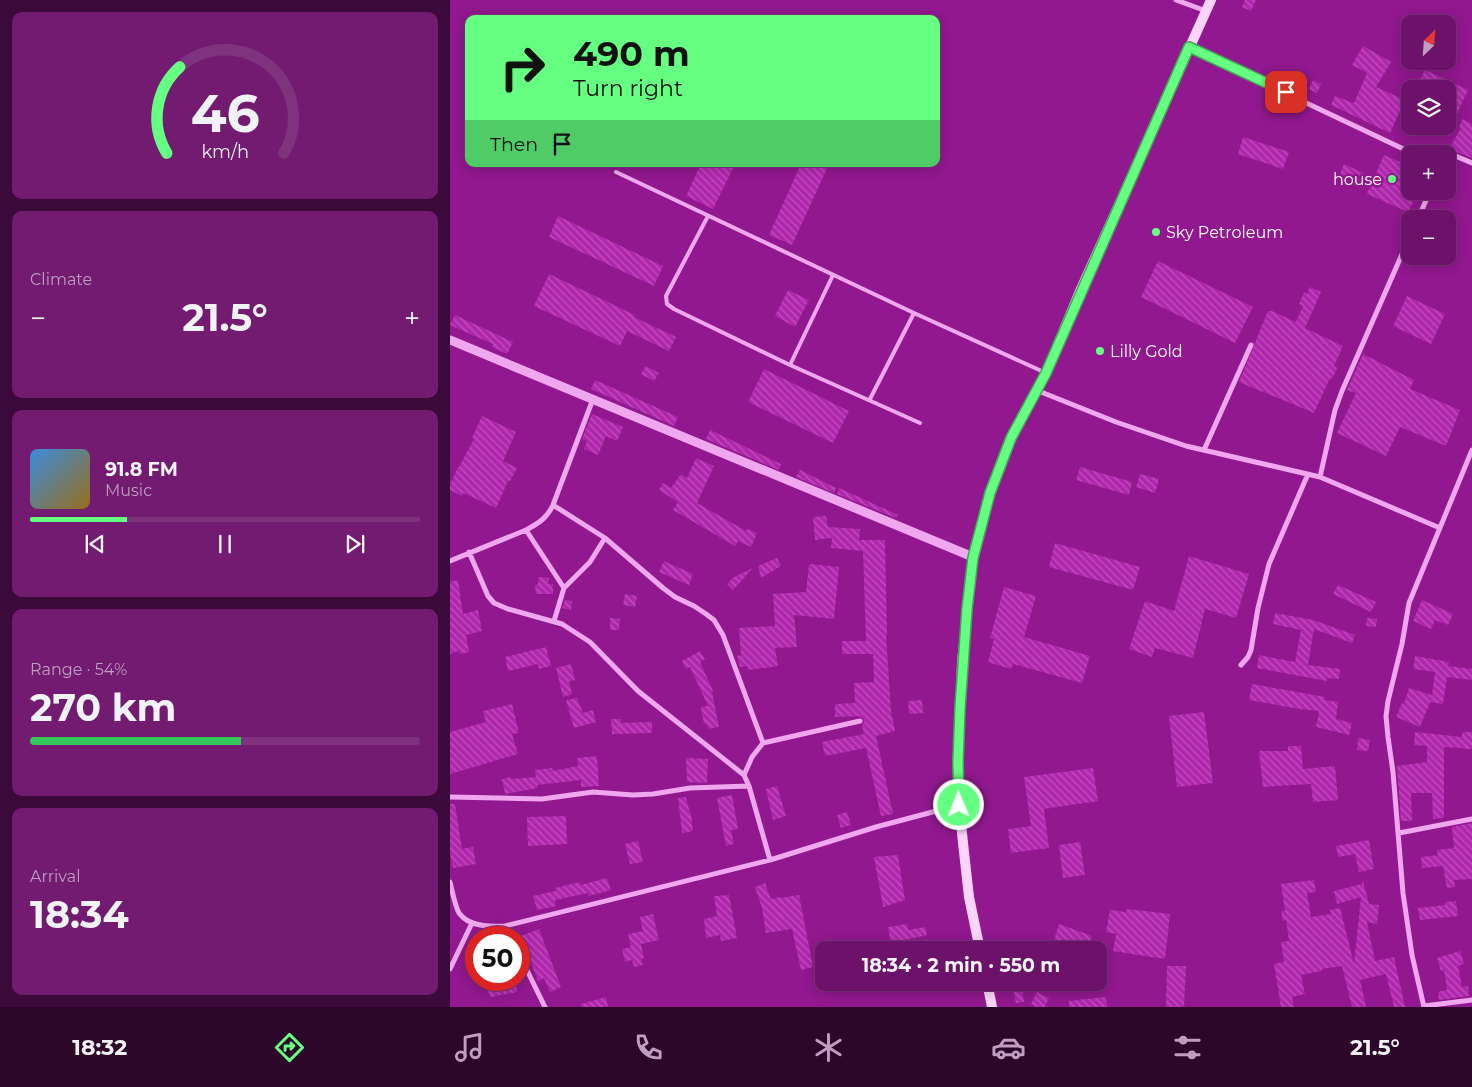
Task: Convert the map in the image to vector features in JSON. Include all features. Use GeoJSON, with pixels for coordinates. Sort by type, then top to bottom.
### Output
{"type":"FeatureCollection","features":[{"type":"Feature","properties":{"kind":"main road"},"geometry":{"type":"LineString","coordinates":[[978,941],[969,897],[959,805],[958,762],[962,671],[973,558],[990,493],[1011,438],[1046,373],[1211,0]]}},
{"type":"Feature","properties":{"kind":"main road"},"geometry":{"type":"LineString","coordinates":[[989,991],[992,1007]]}},
{"type":"Feature","properties":{"kind":"street"},"geometry":{"type":"LineString","coordinates":[[1176,0],[1206,11]]}},
{"type":"Feature","properties":{"kind":"street"},"geometry":{"type":"LineString","coordinates":[[1189,47],[1401,148]]}},
{"type":"Feature","properties":{"kind":"street"},"geometry":{"type":"LineString","coordinates":[[1456,157],[1472,164]]}},
{"type":"Feature","properties":{"kind":"street"},"geometry":{"type":"LineString","coordinates":[[1320,476],[1335,410],[1342,391],[1401,257]]}},
{"type":"Feature","properties":{"kind":"street"},"geometry":{"type":"LineString","coordinates":[[450,340],[973,558]]}},
{"type":"Feature","properties":{"kind":"street"},"geometry":{"type":"LineString","coordinates":[[1204,450],[1251,344]]}},
{"type":"Feature","properties":{"kind":"street"},"geometry":{"type":"LineString","coordinates":[[1036,390],[1155,436],[1204,450],[1320,476],[1440,528]]}},
{"type":"Feature","properties":{"kind":"street"},"geometry":{"type":"LineString","coordinates":[[450,561],[526,530],[548,516],[554,505],[593,399]]}},
{"type":"Feature","properties":{"kind":"street"},"geometry":{"type":"LineString","coordinates":[[1472,450],[1409,603],[1386,716],[1393,772],[1403,893],[1412,955],[1424,1007],[1472,1000]]}},
{"type":"Feature","properties":{"kind":"street"},"geometry":{"type":"LineString","coordinates":[[1240,665],[1248,657],[1251,650],[1258,608],[1269,564],[1308,474]]}},
{"type":"Feature","properties":{"kind":"street"},"geometry":{"type":"LineString","coordinates":[[554,505],[605,538],[675,597],[694,606],[714,620],[724,636],[763,743]]}},
{"type":"Feature","properties":{"kind":"street"},"geometry":{"type":"LineString","coordinates":[[526,530],[564,588]]}},
{"type":"Feature","properties":{"kind":"street"},"geometry":{"type":"LineString","coordinates":[[554,621],[564,588],[590,562],[605,538]]}},
{"type":"Feature","properties":{"kind":"street"},"geometry":{"type":"LineString","coordinates":[[469,552],[488,596],[494,603],[508,609],[562,624],[590,642],[638,691],[744,775],[749,786],[770,860]]}},
{"type":"Feature","properties":{"kind":"street"},"geometry":{"type":"LineString","coordinates":[[744,775],[752,757],[763,743],[860,721]]}},
{"type":"Feature","properties":{"kind":"street"},"geometry":{"type":"LineString","coordinates":[[450,797],[542,799],[593,792],[633,795],[690,788],[749,786]]}},
{"type":"Feature","properties":{"kind":"street"},"geometry":{"type":"LineString","coordinates":[[505,926],[770,860],[876,827],[959,805]]}},
{"type":"Feature","properties":{"kind":"street"},"geometry":{"type":"LineString","coordinates":[[1398,833],[1472,819]]}},
{"type":"Feature","properties":{"kind":"street"},"geometry":{"type":"LineString","coordinates":[[450,882],[459,914],[472,923],[483,926]]}},
{"type":"Feature","properties":{"kind":"street"},"geometry":{"type":"LineString","coordinates":[[450,969],[472,923]]}},
{"type":"Feature","properties":{"kind":"street"},"geometry":{"type":"LineString","coordinates":[[530,976],[545,1007]]}},
{"type":"Feature","properties":{"kind":"lane"},"geometry":{"type":"LineString","coordinates":[[616,172],[914,313],[1046,373]]}},
{"type":"Feature","properties":{"kind":"lane"},"geometry":{"type":"LineString","coordinates":[[708,216],[666,296],[667,304],[790,365],[870,399],[920,423]]}},
{"type":"Feature","properties":{"kind":"lane"},"geometry":{"type":"LineString","coordinates":[[790,365],[833,275]]}},
{"type":"Feature","properties":{"kind":"lane"},"geometry":{"type":"LineString","coordinates":[[870,399],[914,313]]}},
{"type":"Feature","properties":{"kind":"building"},"geometry":{"type":"Polygon","coordinates":[[[1245,0],[1256,0],[1251,11],[1242,7],[1245,0]]]}},
{"type":"Feature","properties":{"kind":"building"},"geometry":{"type":"Polygon","coordinates":[[[1363,46],[1391,62],[1376,87],[1401,98],[1401,109],[1390,133],[1331,105],[1335,96],[1354,103],[1367,73],[1352,65],[1363,46]]]}},
{"type":"Feature","properties":{"kind":"building"},"geometry":{"type":"Polygon","coordinates":[[[1425,70],[1446,80],[1420,80],[1425,70]]]}},
{"type":"Feature","properties":{"kind":"building"},"geometry":{"type":"Polygon","coordinates":[[[1313,80],[1321,84],[1317,93],[1309,89],[1313,80]]]}},
{"type":"Feature","properties":{"kind":"building"},"geometry":{"type":"Polygon","coordinates":[[[1456,84],[1468,90],[1456,116],[1456,84]]]}},
{"type":"Feature","properties":{"kind":"building"},"geometry":{"type":"Polygon","coordinates":[[[1463,119],[1472,124],[1472,158],[1456,152],[1456,145],[1451,145],[1461,128],[1459,127],[1463,119]]]}},
{"type":"Feature","properties":{"kind":"building"},"geometry":{"type":"Polygon","coordinates":[[[1243,137],[1289,152],[1283,169],[1238,154],[1243,137]]]}},
{"type":"Feature","properties":{"kind":"building","name":"house"},"geometry":{"type":"Polygon","coordinates":[[[1384,155],[1401,162],[1401,200],[1414,200],[1409,210],[1403,210],[1367,194],[1370,186],[1339,176],[1344,164],[1374,178],[1384,155]]]}},
{"type":"Feature","properties":{"kind":"building"},"geometry":{"type":"Polygon","coordinates":[[[700,167],[734,167],[713,209],[686,196],[700,167]]]}},
{"type":"Feature","properties":{"kind":"building"},"geometry":{"type":"Polygon","coordinates":[[[800,167],[828,167],[792,245],[769,235],[800,167]]]}},
{"type":"Feature","properties":{"kind":"building"},"geometry":{"type":"Polygon","coordinates":[[[558,216],[663,266],[654,286],[549,237],[558,216]]]}},
{"type":"Feature","properties":{"kind":"building"},"geometry":{"type":"Polygon","coordinates":[[[1158,261],[1253,307],[1235,343],[1141,297],[1158,261]]]}},
{"type":"Feature","properties":{"kind":"building"},"geometry":{"type":"Polygon","coordinates":[[[549,274],[676,337],[669,351],[627,331],[620,346],[534,306],[549,274]]]}},
{"type":"Feature","properties":{"kind":"building"},"geometry":{"type":"Polygon","coordinates":[[[1310,287],[1321,292],[1305,328],[1343,346],[1334,366],[1337,368],[1332,379],[1330,378],[1314,413],[1239,382],[1268,311],[1296,322],[1303,306],[1299,304],[1304,292],[1307,294],[1310,287]]]}},
{"type":"Feature","properties":{"kind":"building"},"geometry":{"type":"Polygon","coordinates":[[[788,290],[809,300],[795,327],[775,316],[788,290]]]}},
{"type":"Feature","properties":{"kind":"building"},"geometry":{"type":"Polygon","coordinates":[[[1407,296],[1445,314],[1431,344],[1393,326],[1407,296]]]}},
{"type":"Feature","properties":{"kind":"building"},"geometry":{"type":"Polygon","coordinates":[[[455,315],[513,342],[507,354],[492,347],[493,344],[450,325],[455,315]]]}},
{"type":"Feature","properties":{"kind":"building"},"geometry":{"type":"Polygon","coordinates":[[[1363,354],[1414,380],[1410,389],[1460,410],[1446,446],[1400,427],[1386,456],[1337,433],[1356,393],[1347,390],[1363,354]]]}},
{"type":"Feature","properties":{"kind":"building"},"geometry":{"type":"Polygon","coordinates":[[[646,366],[659,373],[654,381],[641,374],[646,366]]]}},
{"type":"Feature","properties":{"kind":"building"},"geometry":{"type":"Polygon","coordinates":[[[764,369],[849,411],[833,443],[748,402],[764,369]]]}},
{"type":"Feature","properties":{"kind":"building"},"geometry":{"type":"Polygon","coordinates":[[[595,380],[678,417],[674,426],[591,389],[595,380]]]}},
{"type":"Feature","properties":{"kind":"building"},"geometry":{"type":"Polygon","coordinates":[[[592,414],[623,427],[617,441],[606,436],[598,455],[584,449],[587,441],[582,439],[592,414]]]}},
{"type":"Feature","properties":{"kind":"building"},"geometry":{"type":"Polygon","coordinates":[[[482,416],[516,432],[503,461],[517,468],[510,481],[508,481],[496,508],[463,493],[462,496],[450,490],[450,485],[474,439],[472,438],[482,416]]]}},
{"type":"Feature","properties":{"kind":"building"},"geometry":{"type":"Polygon","coordinates":[[[710,430],[781,464],[779,470],[706,439],[710,430]]]}},
{"type":"Feature","properties":{"kind":"building"},"geometry":{"type":"Polygon","coordinates":[[[696,458],[714,466],[697,503],[746,531],[748,529],[757,533],[751,547],[738,541],[735,546],[673,510],[678,502],[659,490],[663,483],[671,488],[681,474],[687,478],[696,458]]]}},
{"type":"Feature","properties":{"kind":"building"},"geometry":{"type":"Polygon","coordinates":[[[1080,467],[1132,482],[1129,495],[1076,480],[1080,467]]]}},
{"type":"Feature","properties":{"kind":"building"},"geometry":{"type":"Polygon","coordinates":[[[800,470],[836,488],[834,493],[796,477],[800,470]]]}},
{"type":"Feature","properties":{"kind":"building"},"geometry":{"type":"Polygon","coordinates":[[[1140,474],[1159,479],[1155,493],[1136,487],[1140,474]]]}},
{"type":"Feature","properties":{"kind":"building"},"geometry":{"type":"Polygon","coordinates":[[[839,488],[898,515],[896,518],[837,494],[839,488]]]}},
{"type":"Feature","properties":{"kind":"building"},"geometry":{"type":"Polygon","coordinates":[[[826,516],[828,527],[860,529],[859,540],[885,540],[886,635],[891,711],[895,731],[876,736],[893,814],[881,816],[866,748],[825,756],[822,742],[864,734],[863,718],[859,716],[835,717],[835,704],[855,703],[854,683],[874,682],[873,654],[842,654],[842,641],[866,641],[863,551],[831,548],[832,538],[815,540],[813,517],[826,516]]]}},
{"type":"Feature","properties":{"kind":"building"},"geometry":{"type":"Polygon","coordinates":[[[1055,543],[1140,567],[1133,590],[1049,567],[1055,543]]]}},
{"type":"Feature","properties":{"kind":"building"},"geometry":{"type":"Polygon","coordinates":[[[1189,556],[1249,574],[1236,618],[1205,609],[1193,658],[1155,648],[1152,657],[1129,649],[1145,601],[1174,611],[1189,556]]]}},
{"type":"Feature","properties":{"kind":"building"},"geometry":{"type":"Polygon","coordinates":[[[777,558],[781,566],[761,578],[758,566],[777,558]]]}},
{"type":"Feature","properties":{"kind":"building"},"geometry":{"type":"Polygon","coordinates":[[[664,561],[693,574],[689,585],[659,572],[664,561]]]}},
{"type":"Feature","properties":{"kind":"building"},"geometry":{"type":"Polygon","coordinates":[[[809,564],[839,567],[834,619],[794,615],[797,647],[775,648],[778,666],[748,670],[747,666],[740,667],[737,656],[741,655],[739,628],[775,626],[773,594],[806,592],[809,564]]]}},
{"type":"Feature","properties":{"kind":"building"},"geometry":{"type":"Polygon","coordinates":[[[753,568],[733,590],[727,584],[734,577],[753,568]]]}},
{"type":"Feature","properties":{"kind":"building"},"geometry":{"type":"Polygon","coordinates":[[[539,577],[549,578],[548,584],[553,584],[553,594],[536,594],[535,585],[538,584],[539,577]]]}},
{"type":"Feature","properties":{"kind":"building"},"geometry":{"type":"Polygon","coordinates":[[[458,580],[463,614],[478,610],[482,631],[466,635],[469,652],[460,654],[459,651],[450,654],[450,582],[458,580]]]}},
{"type":"Feature","properties":{"kind":"building"},"geometry":{"type":"Polygon","coordinates":[[[1338,585],[1376,602],[1371,612],[1333,594],[1338,585]]]}},
{"type":"Feature","properties":{"kind":"building"},"geometry":{"type":"Polygon","coordinates":[[[1004,587],[1036,596],[1024,637],[1090,656],[1082,683],[1013,664],[1011,669],[988,662],[994,639],[990,638],[1004,587]]]}},
{"type":"Feature","properties":{"kind":"building"},"geometry":{"type":"Polygon","coordinates":[[[625,594],[637,596],[635,607],[623,605],[625,594]]]}},
{"type":"Feature","properties":{"kind":"building"},"geometry":{"type":"Polygon","coordinates":[[[565,600],[572,601],[571,610],[562,608],[565,600]]]}},
{"type":"Feature","properties":{"kind":"building"},"geometry":{"type":"Polygon","coordinates":[[[1422,600],[1453,614],[1448,625],[1435,620],[1431,629],[1413,621],[1422,600]]]}},
{"type":"Feature","properties":{"kind":"building"},"geometry":{"type":"Polygon","coordinates":[[[1275,613],[1313,620],[1355,635],[1352,643],[1314,629],[1308,665],[1340,669],[1339,679],[1327,678],[1327,681],[1257,668],[1259,655],[1295,662],[1301,630],[1273,624],[1275,613]]]}},
{"type":"Feature","properties":{"kind":"building"},"geometry":{"type":"Polygon","coordinates":[[[610,618],[620,619],[619,630],[610,630],[610,618]]]}},
{"type":"Feature","properties":{"kind":"building"},"geometry":{"type":"Polygon","coordinates":[[[1367,618],[1377,619],[1376,627],[1366,626],[1367,618]]]}},
{"type":"Feature","properties":{"kind":"building"},"geometry":{"type":"Polygon","coordinates":[[[546,647],[551,666],[539,669],[538,664],[508,671],[505,657],[546,647]]]}},
{"type":"Feature","properties":{"kind":"building"},"geometry":{"type":"Polygon","coordinates":[[[700,651],[705,659],[700,662],[713,691],[719,727],[708,729],[707,724],[704,724],[701,707],[708,706],[690,667],[686,669],[682,661],[700,651]]]}},
{"type":"Feature","properties":{"kind":"building"},"geometry":{"type":"Polygon","coordinates":[[[1415,656],[1449,662],[1448,666],[1472,669],[1472,680],[1447,677],[1443,704],[1430,702],[1420,727],[1396,717],[1402,703],[1404,704],[1409,688],[1432,695],[1435,672],[1413,669],[1415,656]]]}},
{"type":"Feature","properties":{"kind":"building"},"geometry":{"type":"Polygon","coordinates":[[[571,664],[575,680],[569,681],[572,694],[563,697],[556,668],[571,664]]]}},
{"type":"Feature","properties":{"kind":"building"},"geometry":{"type":"Polygon","coordinates":[[[1252,684],[1325,697],[1324,700],[1338,702],[1336,719],[1352,723],[1349,735],[1316,727],[1319,711],[1249,700],[1252,684]]]}},
{"type":"Feature","properties":{"kind":"building"},"geometry":{"type":"Polygon","coordinates":[[[577,698],[583,713],[593,710],[596,722],[574,728],[566,700],[577,698]]]}},
{"type":"Feature","properties":{"kind":"building"},"geometry":{"type":"Polygon","coordinates":[[[922,700],[923,713],[909,714],[908,701],[922,700]]]}},
{"type":"Feature","properties":{"kind":"building"},"geometry":{"type":"Polygon","coordinates":[[[512,704],[519,733],[512,734],[518,754],[450,774],[450,732],[486,722],[483,711],[512,704]]]}},
{"type":"Feature","properties":{"kind":"building"},"geometry":{"type":"Polygon","coordinates":[[[1204,712],[1213,783],[1177,787],[1169,716],[1204,712]]]}},
{"type":"Feature","properties":{"kind":"building"},"geometry":{"type":"Polygon","coordinates":[[[611,719],[621,719],[621,723],[652,722],[652,733],[612,734],[611,719]]]}},
{"type":"Feature","properties":{"kind":"building"},"geometry":{"type":"Polygon","coordinates":[[[1415,732],[1462,737],[1462,732],[1472,732],[1472,749],[1444,747],[1444,818],[1433,819],[1432,793],[1411,793],[1412,821],[1401,821],[1397,766],[1427,762],[1427,746],[1414,745],[1415,732]]]}},
{"type":"Feature","properties":{"kind":"building"},"geometry":{"type":"Polygon","coordinates":[[[1358,738],[1370,740],[1368,751],[1357,750],[1358,738]]]}},
{"type":"Feature","properties":{"kind":"building"},"geometry":{"type":"Polygon","coordinates":[[[1288,746],[1301,746],[1303,769],[1335,766],[1338,800],[1313,802],[1311,784],[1263,787],[1259,751],[1288,751],[1288,746]]]}},
{"type":"Feature","properties":{"kind":"building"},"geometry":{"type":"Polygon","coordinates":[[[597,756],[599,786],[581,787],[581,780],[537,785],[538,788],[505,794],[502,779],[536,777],[535,770],[552,768],[553,771],[578,766],[577,758],[597,756]]]}},
{"type":"Feature","properties":{"kind":"building"},"geometry":{"type":"Polygon","coordinates":[[[686,758],[708,759],[707,783],[687,782],[686,758]]]}},
{"type":"Feature","properties":{"kind":"building"},"geometry":{"type":"Polygon","coordinates":[[[1093,768],[1098,801],[1044,809],[1049,848],[1011,853],[1008,829],[1031,826],[1024,777],[1093,768]]]}},
{"type":"Feature","properties":{"kind":"building"},"geometry":{"type":"Polygon","coordinates":[[[777,786],[786,816],[773,820],[766,789],[777,786]]]}},
{"type":"Feature","properties":{"kind":"building"},"geometry":{"type":"Polygon","coordinates":[[[732,795],[738,829],[731,830],[734,844],[726,846],[717,798],[732,795]]]}},
{"type":"Feature","properties":{"kind":"building"},"geometry":{"type":"Polygon","coordinates":[[[686,797],[691,813],[693,831],[682,833],[678,798],[686,797]]]}},
{"type":"Feature","properties":{"kind":"building"},"geometry":{"type":"Polygon","coordinates":[[[450,804],[455,804],[462,849],[473,847],[476,864],[453,868],[450,852],[450,804]]]}},
{"type":"Feature","properties":{"kind":"building"},"geometry":{"type":"Polygon","coordinates":[[[847,812],[851,825],[841,828],[837,815],[847,812]]]}},
{"type":"Feature","properties":{"kind":"building"},"geometry":{"type":"Polygon","coordinates":[[[566,816],[567,844],[528,846],[527,817],[566,816]]]}},
{"type":"Feature","properties":{"kind":"building"},"geometry":{"type":"Polygon","coordinates":[[[1472,823],[1472,879],[1454,880],[1455,887],[1447,888],[1443,866],[1422,868],[1421,857],[1438,855],[1437,850],[1454,848],[1452,827],[1472,823]]]}},
{"type":"Feature","properties":{"kind":"building"},"geometry":{"type":"Polygon","coordinates":[[[1369,840],[1374,869],[1359,872],[1355,854],[1338,857],[1336,846],[1369,840]]]}},
{"type":"Feature","properties":{"kind":"building"},"geometry":{"type":"Polygon","coordinates":[[[638,841],[643,862],[630,864],[625,844],[638,841]]]}},
{"type":"Feature","properties":{"kind":"building"},"geometry":{"type":"Polygon","coordinates":[[[1080,842],[1085,875],[1063,878],[1059,845],[1080,842]]]}},
{"type":"Feature","properties":{"kind":"building"},"geometry":{"type":"Polygon","coordinates":[[[898,855],[905,900],[883,907],[874,857],[898,855]]]}},
{"type":"Feature","properties":{"kind":"building"},"geometry":{"type":"Polygon","coordinates":[[[607,878],[611,890],[589,896],[588,893],[555,900],[556,906],[537,910],[533,896],[556,891],[555,888],[580,882],[580,885],[607,878]]]}},
{"type":"Feature","properties":{"kind":"building"},"geometry":{"type":"Polygon","coordinates":[[[1314,880],[1316,892],[1307,893],[1311,917],[1331,914],[1330,910],[1340,908],[1354,964],[1361,897],[1337,904],[1334,891],[1362,884],[1363,881],[1369,904],[1379,905],[1377,924],[1367,922],[1375,961],[1394,957],[1405,1007],[1394,1007],[1386,974],[1360,980],[1366,1007],[1352,1007],[1342,966],[1301,975],[1305,994],[1292,997],[1294,1007],[1281,1007],[1274,964],[1284,962],[1281,942],[1289,941],[1286,920],[1283,921],[1281,911],[1285,911],[1281,884],[1314,880]]]}},
{"type":"Feature","properties":{"kind":"building"},"geometry":{"type":"Polygon","coordinates":[[[765,883],[771,899],[799,895],[813,967],[801,970],[792,929],[766,933],[762,908],[755,887],[765,883]]]}},
{"type":"Feature","properties":{"kind":"building"},"geometry":{"type":"Polygon","coordinates":[[[729,895],[737,938],[721,941],[720,935],[706,938],[704,919],[717,916],[714,896],[729,895]]]}},
{"type":"Feature","properties":{"kind":"building"},"geometry":{"type":"Polygon","coordinates":[[[1456,901],[1458,916],[1420,920],[1418,908],[1445,905],[1445,902],[1456,901]]]}},
{"type":"Feature","properties":{"kind":"building"},"geometry":{"type":"Polygon","coordinates":[[[1127,909],[1170,914],[1165,959],[1113,951],[1116,934],[1106,932],[1110,910],[1126,912],[1127,909]]]}},
{"type":"Feature","properties":{"kind":"building"},"geometry":{"type":"Polygon","coordinates":[[[653,914],[659,940],[641,944],[644,958],[641,959],[643,965],[634,967],[632,960],[625,962],[622,949],[631,947],[628,934],[643,931],[640,917],[653,914]]]}},
{"type":"Feature","properties":{"kind":"building"},"geometry":{"type":"Polygon","coordinates":[[[907,924],[908,930],[925,927],[927,935],[900,941],[891,941],[888,927],[907,924]]]}},
{"type":"Feature","properties":{"kind":"building"},"geometry":{"type":"Polygon","coordinates":[[[1059,924],[1092,936],[1090,941],[1054,941],[1059,924]]]}},
{"type":"Feature","properties":{"kind":"building"},"geometry":{"type":"Polygon","coordinates":[[[539,929],[561,987],[550,992],[544,978],[538,981],[530,959],[530,932],[539,929]]]}},
{"type":"Feature","properties":{"kind":"building"},"geometry":{"type":"Polygon","coordinates":[[[1460,951],[1464,964],[1458,966],[1462,987],[1468,986],[1469,996],[1439,1000],[1438,992],[1447,990],[1444,970],[1441,971],[1437,958],[1460,951]]]}},
{"type":"Feature","properties":{"kind":"building"},"geometry":{"type":"Polygon","coordinates":[[[1167,966],[1186,966],[1184,1007],[1166,1007],[1167,966]]]}},
{"type":"Feature","properties":{"kind":"building"},"geometry":{"type":"Polygon","coordinates":[[[488,991],[517,991],[517,992],[490,997],[488,991]]]}},
{"type":"Feature","properties":{"kind":"building"},"geometry":{"type":"Polygon","coordinates":[[[1014,991],[1022,991],[1024,1002],[1016,1003],[1014,991]]]}},
{"type":"Feature","properties":{"kind":"building"},"geometry":{"type":"Polygon","coordinates":[[[1037,992],[1049,998],[1045,1007],[1037,1007],[1031,1004],[1037,992]]]}},
{"type":"Feature","properties":{"kind":"building"},"geometry":{"type":"Polygon","coordinates":[[[606,997],[608,1007],[581,1007],[581,1004],[606,997]]]}},
{"type":"Feature","properties":{"kind":"building"},"geometry":{"type":"Polygon","coordinates":[[[1105,997],[1108,1007],[1069,1007],[1069,1001],[1105,997]]]}},
{"type":"Feature","properties":{"kind":"place","name":"house"},"geometry":{"type":"Point","coordinates":[1392,179]}},
{"type":"Feature","properties":{"kind":"place","name":"Sky Petroleum"},"geometry":{"type":"Point","coordinates":[1156,232]}},
{"type":"Feature","properties":{"kind":"place","name":"Lilly Gold"},"geometry":{"type":"Point","coordinates":[1100,351]}},
{"type":"Feature","properties":{"kind":"route"},"geometry":{"type":"LineString","coordinates":[[959,805],[960,708],[967,609],[973,558],[990,493],[1011,438],[1046,373],[1081,289],[1189,47],[1286,92]]}}]}
